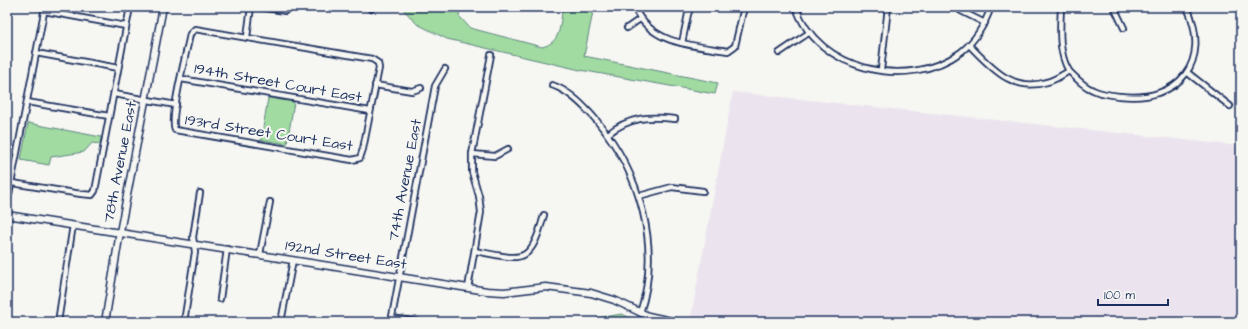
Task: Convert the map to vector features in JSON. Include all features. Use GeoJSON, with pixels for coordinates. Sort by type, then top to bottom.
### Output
{"type":"FeatureCollection","features":[{"type":"Feature","properties":{"kind":"street"},"geometry":{"type":"LineString","coordinates":[[12,183],[92,195],[97,186],[130,7]]}},
{"type":"Feature","properties":{"kind":"street","name":"78th Avenue East"},"geometry":{"type":"LineString","coordinates":[[105,322],[120,232],[163,7]]}},
{"type":"Feature","properties":{"kind":"street"},"geometry":{"type":"LineString","coordinates":[[247,37],[251,7]]}},
{"type":"Feature","properties":{"kind":"street"},"geometry":{"type":"LineString","coordinates":[[259,7],[285,9]]}},
{"type":"Feature","properties":{"kind":"street"},"geometry":{"type":"LineString","coordinates":[[634,7],[640,19],[650,30],[664,39],[728,51],[735,46],[744,7]]}},
{"type":"Feature","properties":{"kind":"street"},"geometry":{"type":"LineString","coordinates":[[682,43],[688,14],[691,7]]}},
{"type":"Feature","properties":{"kind":"street"},"geometry":{"type":"LineString","coordinates":[[796,7],[810,32],[821,45],[847,62],[881,70],[901,71],[929,67],[950,58],[969,44],[985,23],[991,7]]}},
{"type":"Feature","properties":{"kind":"street"},"geometry":{"type":"LineString","coordinates":[[881,70],[888,7]]}},
{"type":"Feature","properties":{"kind":"street"},"geometry":{"type":"LineString","coordinates":[[1061,7],[1060,39],[1063,58],[1069,71],[1085,86],[1099,93],[1137,97],[1155,94],[1170,88],[1188,73],[1194,57],[1196,40],[1193,20],[1187,7]]}},
{"type":"Feature","properties":{"kind":"street"},"geometry":{"type":"LineString","coordinates":[[1114,7],[1124,28]]}},
{"type":"Feature","properties":{"kind":"street"},"geometry":{"type":"LineString","coordinates":[[9,194],[45,9],[126,26]]}},
{"type":"Feature","properties":{"kind":"street"},"geometry":{"type":"LineString","coordinates":[[961,11],[985,23]]}},
{"type":"Feature","properties":{"kind":"street"},"geometry":{"type":"LineString","coordinates":[[627,28],[640,19]]}},
{"type":"Feature","properties":{"kind":"street"},"geometry":{"type":"LineString","coordinates":[[114,94],[176,105],[190,34],[193,30],[199,29],[372,59],[378,63],[379,68],[370,111]]}},
{"type":"Feature","properties":{"kind":"street"},"geometry":{"type":"LineString","coordinates":[[779,53],[810,32]]}},
{"type":"Feature","properties":{"kind":"street"},"geometry":{"type":"LineString","coordinates":[[969,44],[1000,75],[1014,82],[1040,84],[1069,71]]}},
{"type":"Feature","properties":{"kind":"street"},"geometry":{"type":"LineString","coordinates":[[36,53],[118,68]]}},
{"type":"Feature","properties":{"kind":"street"},"geometry":{"type":"LineString","coordinates":[[468,288],[481,212],[479,196],[472,172],[472,154],[491,55]]}},
{"type":"Feature","properties":{"kind":"street","name":"74th Avenue East"},"geometry":{"type":"LineString","coordinates":[[392,320],[398,277],[436,86],[445,69]]}},
{"type":"Feature","properties":{"kind":"street"},"geometry":{"type":"LineString","coordinates":[[1188,73],[1230,106]]}},
{"type":"Feature","properties":{"kind":"street","name":"194th Street Court East"},"geometry":{"type":"LineString","coordinates":[[181,78],[370,111]]}},
{"type":"Feature","properties":{"kind":"street"},"geometry":{"type":"LineString","coordinates":[[375,85],[412,91],[421,88]]}},
{"type":"Feature","properties":{"kind":"street"},"geometry":{"type":"LineString","coordinates":[[552,85],[560,88],[575,98],[608,134],[623,158],[640,196],[646,224],[648,250],[647,280],[640,313]]}},
{"type":"Feature","properties":{"kind":"street"},"geometry":{"type":"LineString","coordinates":[[27,102],[109,116]]}},
{"type":"Feature","properties":{"kind":"street","name":"193rd Street Court East"},"geometry":{"type":"LineString","coordinates":[[176,105],[173,122],[175,130],[352,160],[358,160],[363,150],[370,111]]}},
{"type":"Feature","properties":{"kind":"street"},"geometry":{"type":"LineString","coordinates":[[608,134],[628,122],[643,117],[675,119]]}},
{"type":"Feature","properties":{"kind":"street"},"geometry":{"type":"LineString","coordinates":[[472,154],[495,156],[508,149]]}},
{"type":"Feature","properties":{"kind":"street"},"geometry":{"type":"LineString","coordinates":[[640,196],[672,187],[686,187],[703,190]]}},
{"type":"Feature","properties":{"kind":"street"},"geometry":{"type":"LineString","coordinates":[[184,322],[195,252],[194,244],[200,192]]}},
{"type":"Feature","properties":{"kind":"street"},"geometry":{"type":"LineString","coordinates":[[260,254],[270,202]]}},
{"type":"Feature","properties":{"kind":"street","name":"192nd Street East"},"geometry":{"type":"LineString","coordinates":[[7,215],[468,288],[504,292],[539,287],[556,287],[602,296],[640,313],[676,322]]}},
{"type":"Feature","properties":{"kind":"street"},"geometry":{"type":"LineString","coordinates":[[475,251],[510,258],[525,255],[534,247],[544,215]]}},
{"type":"Feature","properties":{"kind":"street"},"geometry":{"type":"LineString","coordinates":[[58,322],[73,225]]}},
{"type":"Feature","properties":{"kind":"street"},"geometry":{"type":"LineString","coordinates":[[220,299],[227,250]]}},
{"type":"Feature","properties":{"kind":"street"},"geometry":{"type":"LineString","coordinates":[[281,322],[293,260]]}},
{"type":"Feature","properties":{"kind":"street"},"geometry":{"type":"LineString","coordinates":[[392,320],[419,322]]}},
{"type":"Feature","properties":{"kind":"shaded area"},"geometry":{"type":"Polygon","coordinates":[[[733,92],[1241,146],[1241,322],[690,322],[733,92]]]}},
{"type":"Feature","properties":{"kind":"green space"},"geometry":{"type":"Polygon","coordinates":[[[401,7],[460,7],[459,16],[470,28],[542,47],[548,45],[556,37],[560,27],[563,7],[594,7],[584,56],[718,83],[715,94],[580,70],[447,39],[417,24],[401,7]]]}},
{"type":"Feature","properties":{"kind":"green space"},"geometry":{"type":"Polygon","coordinates":[[[268,98],[294,102],[287,144],[261,140],[268,98]]]}},
{"type":"Feature","properties":{"kind":"green space"},"geometry":{"type":"Polygon","coordinates":[[[28,123],[101,137],[100,144],[92,143],[84,152],[51,157],[49,165],[21,160],[28,123]]]}},
{"type":"Feature","properties":{"kind":"green space"},"geometry":{"type":"Polygon","coordinates":[[[622,314],[638,322],[598,322],[597,318],[622,314]]]}},
{"type":"Feature","properties":{"kind":"railway"},"geometry":{"type":"LineString","coordinates":[[1238,7],[1241,14]]}}]}
